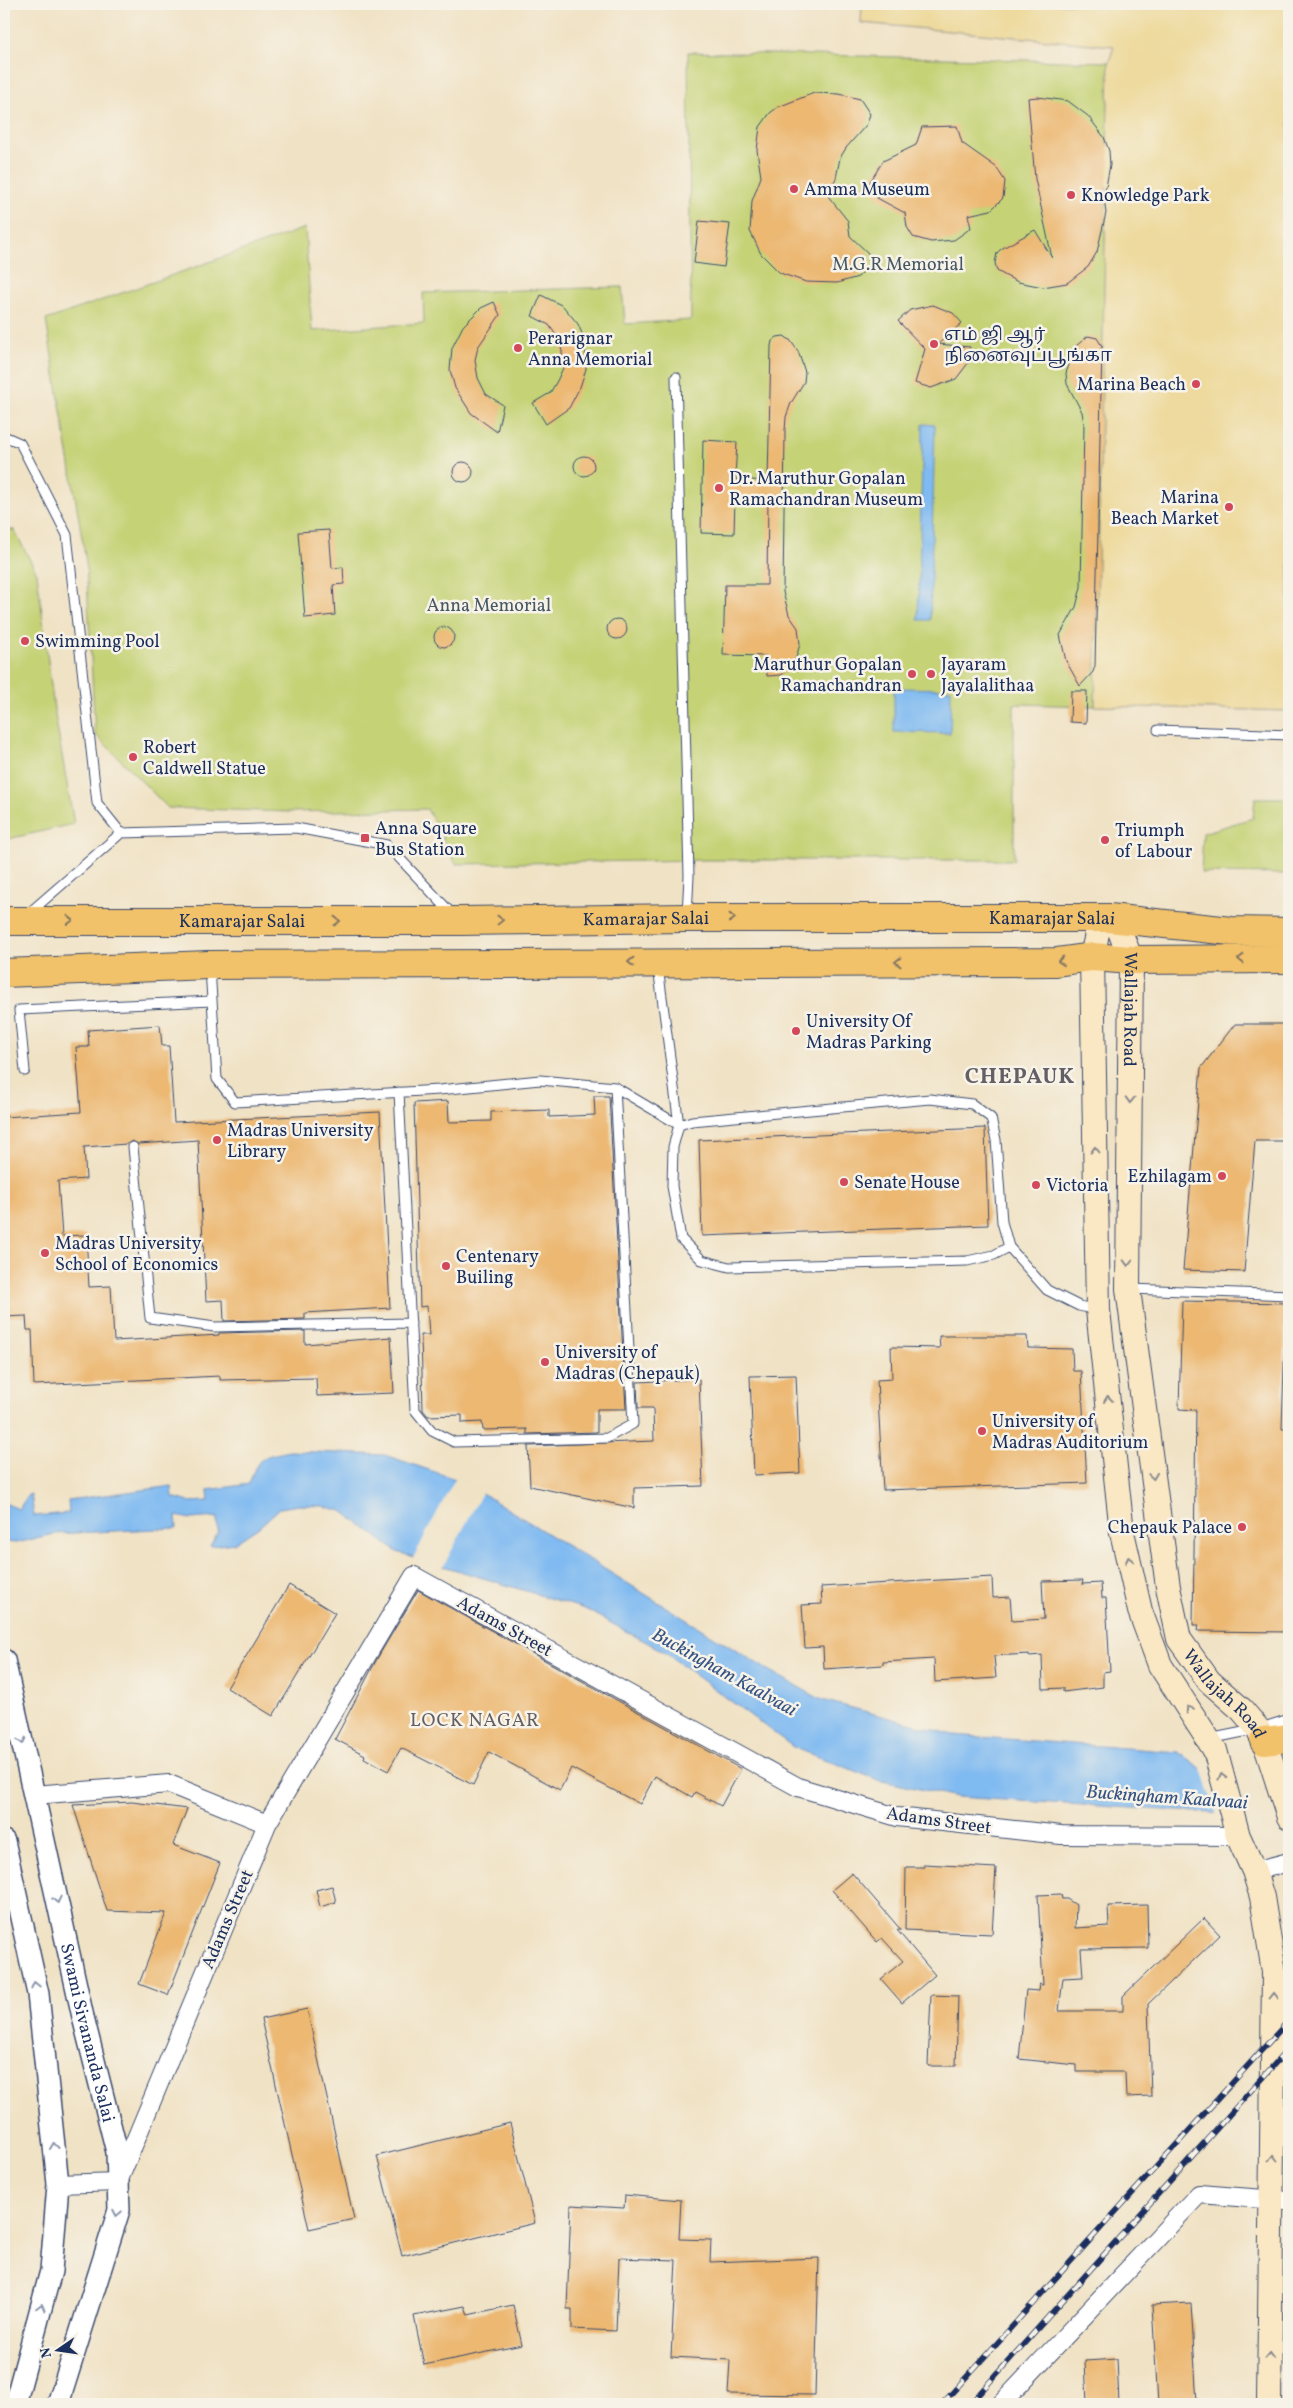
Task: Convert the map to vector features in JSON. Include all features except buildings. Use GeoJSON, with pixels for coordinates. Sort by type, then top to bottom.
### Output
{"type":"FeatureCollection","features":[{"type":"Feature","properties":{"kind":"main road","name":"Kamarajar Salai"},"geometry":{"type":"LineString","coordinates":[[12,921],[1109,918],[1231,931],[1289,932]]}},
{"type":"Feature","properties":{"kind":"main road","name":"Wallajah Road"},"geometry":{"type":"LineString","coordinates":[[1238,1836],[1212,1744],[1160,1665],[1140,1611],[1122,1532],[1098,1310],[1092,958],[1098,929],[1109,918],[1118,926],[1131,960],[1128,1290],[1168,1587],[1179,1639],[1209,1681],[1242,1710],[1270,1740]]}},
{"type":"Feature","properties":{"kind":"main road"},"geometry":{"type":"LineString","coordinates":[[4,973],[209,965],[1056,962],[1092,958],[1131,960],[1289,959]]}},
{"type":"Feature","properties":{"kind":"main road"},"geometry":{"type":"LineString","coordinates":[[1270,1740],[1289,1817]]}},
{"type":"Feature","properties":{"kind":"main road"},"geometry":{"type":"LineString","coordinates":[[1238,1836],[1254,1871],[1262,1897],[1274,1972],[1281,2200],[1269,2404]]}},
{"type":"Feature","properties":{"kind":"street","name":"Adams Street"},"geometry":{"type":"LineString","coordinates":[[118,2182],[267,1824],[414,1576],[798,1787],[907,1818],[1061,1835],[1238,1836]]}},
{"type":"Feature","properties":{"kind":"street","name":"Swami Sivananda Salai"},"geometry":{"type":"LineString","coordinates":[[4,1660],[82,2017],[117,2152],[119,2210],[58,2404]]}},
{"type":"Feature","properties":{"kind":"street"},"geometry":{"type":"LineString","coordinates":[[34,1795],[169,1784],[267,1824]]}},
{"type":"Feature","properties":{"kind":"street"},"geometry":{"type":"LineString","coordinates":[[4,1841],[38,1994],[58,2184],[51,2271],[15,2404]]}},
{"type":"Feature","properties":{"kind":"street"},"geometry":{"type":"LineString","coordinates":[[1254,1871],[1289,1862]]}},
{"type":"Feature","properties":{"kind":"street"},"geometry":{"type":"LineString","coordinates":[[58,2184],[118,2182]]}},
{"type":"Feature","properties":{"kind":"street"},"geometry":{"type":"LineString","coordinates":[[1001,2404],[1199,2194],[1281,2200]]}},
{"type":"Feature","properties":{"kind":"lane"},"geometry":{"type":"LineString","coordinates":[[676,377],[689,876],[686,918]]}},
{"type":"Feature","properties":{"kind":"lane"},"geometry":{"type":"LineString","coordinates":[[4,436],[20,443],[67,535],[97,803],[121,833]]}},
{"type":"Feature","properties":{"kind":"lane"},"geometry":{"type":"LineString","coordinates":[[1158,730],[1289,735]]}},
{"type":"Feature","properties":{"kind":"lane"},"geometry":{"type":"LineString","coordinates":[[12,921],[121,833],[296,828],[387,845],[458,921]]}},
{"type":"Feature","properties":{"kind":"lane"},"geometry":{"type":"LineString","coordinates":[[658,962],[658,978],[679,1125],[673,1147],[672,1186],[682,1239],[702,1260],[729,1267],[967,1262],[994,1255],[1009,1247]]}},
{"type":"Feature","properties":{"kind":"lane"},"geometry":{"type":"LineString","coordinates":[[209,965],[217,1079],[235,1102],[399,1092],[540,1080],[615,1087],[679,1125],[692,1121],[930,1099],[972,1104],[991,1118],[996,1140],[1002,1222],[1009,1247],[1047,1290],[1079,1306],[1098,1310]]}},
{"type":"Feature","properties":{"kind":"lane"},"geometry":{"type":"LineString","coordinates":[[25,1071],[19,1010],[212,1001]]}},
{"type":"Feature","properties":{"kind":"lane"},"geometry":{"type":"LineString","coordinates":[[399,1092],[416,1410],[432,1431],[454,1442],[607,1438],[634,1424],[615,1087]]}},
{"type":"Feature","properties":{"kind":"lane"},"geometry":{"type":"LineString","coordinates":[[133,1147],[150,1318],[214,1327],[411,1323]]}},
{"type":"Feature","properties":{"kind":"lane"},"geometry":{"type":"LineString","coordinates":[[1128,1290],[1289,1294]]}},
{"type":"Feature","properties":{"kind":"lane"},"geometry":{"type":"LineString","coordinates":[[1212,1744],[1270,1740],[1289,1719]]}},
{"type":"Feature","properties":{"kind":"green space"},"geometry":{"type":"Polygon","coordinates":[[[688,52],[1109,62],[1095,706],[1014,704],[1014,860],[708,860],[456,864],[427,809],[291,812],[168,808],[95,734],[86,562],[46,320],[305,228],[312,331],[424,323],[423,293],[622,287],[625,324],[691,320],[688,52]]]}},
{"type":"Feature","properties":{"kind":"green space"},"geometry":{"type":"Polygon","coordinates":[[[4,529],[14,530],[37,573],[54,709],[74,824],[4,840],[4,529]]]}},
{"type":"Feature","properties":{"kind":"green space"},"geometry":{"type":"Polygon","coordinates":[[[1255,798],[1289,798],[1289,874],[1201,873],[1203,833],[1253,818],[1255,798]]]}},
{"type":"Feature","properties":{"kind":"sand","name":"Marina Beach"},"geometry":{"type":"Polygon","coordinates":[[[862,4],[1289,4],[1289,711],[1095,706],[1109,62],[1114,46],[861,23],[862,4]]]}},
{"type":"Feature","properties":{"kind":"water"},"geometry":{"type":"Polygon","coordinates":[[[923,424],[935,425],[930,620],[918,620],[923,424]]]}},
{"type":"Feature","properties":{"kind":"water"},"geometry":{"type":"Polygon","coordinates":[[[894,688],[951,689],[950,733],[894,732],[894,688]]]}},
{"type":"Feature","properties":{"kind":"water","name":"Buckingham Kaalvaai"},"geometry":{"type":"Polygon","coordinates":[[[290,1451],[385,1455],[464,1482],[766,1669],[822,1700],[954,1735],[1178,1752],[1202,1769],[1289,1818],[957,1797],[878,1780],[793,1747],[663,1651],[585,1609],[397,1552],[342,1511],[323,1506],[299,1505],[280,1508],[259,1527],[235,1543],[210,1546],[218,1532],[217,1517],[191,1519],[176,1516],[177,1528],[53,1534],[17,1543],[4,1542],[4,1503],[19,1509],[28,1495],[31,1494],[34,1516],[69,1513],[68,1500],[172,1486],[173,1497],[189,1502],[209,1501],[208,1490],[249,1484],[256,1467],[262,1459],[267,1456],[290,1451]]]}},
{"type":"Feature","properties":{"kind":"pier"},"geometry":{"type":"Polygon","coordinates":[[[456,1477],[483,1491],[442,1569],[412,1560],[456,1477]]]}},
{"type":"Feature","properties":{"kind":"pier"},"geometry":{"type":"Polygon","coordinates":[[[1201,1765],[1289,1765],[1289,1821],[1217,1816],[1201,1765]]]}},
{"type":"Feature","properties":{"kind":"railway"},"geometry":{"type":"LineString","coordinates":[[942,2404],[1289,2020]]}},
{"type":"Feature","properties":{"kind":"railway"},"geometry":{"type":"LineString","coordinates":[[970,2404],[1289,2048]]}},
{"type":"Feature","properties":{"kind":"place","name":"Amma Museum"},"geometry":{"type":"Point","coordinates":[794,189]}},
{"type":"Feature","properties":{"kind":"place","name":"Knowledge Park"},"geometry":{"type":"Point","coordinates":[1071,195]}},
{"type":"Feature","properties":{"kind":"place","name":"எம் ஜி ஆர் நினைவுப்பூங்கா"},"geometry":{"type":"Point","coordinates":[934,344]}},
{"type":"Feature","properties":{"kind":"place","name":"Perarignar Anna Memorial"},"geometry":{"type":"Point","coordinates":[518,348]}},
{"type":"Feature","properties":{"kind":"place","name":"Marina Beach"},"geometry":{"type":"Point","coordinates":[1196,384]}},
{"type":"Feature","properties":{"kind":"place","name":"Dr. Maruthur Gopalan Ramachandran Museum"},"geometry":{"type":"Point","coordinates":[719,488]}},
{"type":"Feature","properties":{"kind":"place","name":"Marina Beach Market"},"geometry":{"type":"Point","coordinates":[1229,507]}},
{"type":"Feature","properties":{"kind":"place","name":"Swimming Pool"},"geometry":{"type":"Point","coordinates":[25,641]}},
{"type":"Feature","properties":{"kind":"place","name":"Maruthur Gopalan Ramachandran"},"geometry":{"type":"Point","coordinates":[912,674]}},
{"type":"Feature","properties":{"kind":"place","name":"Jayaram Jayalalithaa"},"geometry":{"type":"Point","coordinates":[931,674]}},
{"type":"Feature","properties":{"kind":"place","name":"Robert Caldwell Statue"},"geometry":{"type":"Point","coordinates":[133,757]}},
{"type":"Feature","properties":{"kind":"place","name":"Anna Square Bus Station"},"geometry":{"type":"Point","coordinates":[365,838]}},
{"type":"Feature","properties":{"kind":"place","name":"Triumph of Labour"},"geometry":{"type":"Point","coordinates":[1105,840]}},
{"type":"Feature","properties":{"kind":"place","name":"University Of Madras Parking"},"geometry":{"type":"Point","coordinates":[796,1031]}},
{"type":"Feature","properties":{"kind":"place","name":"Madras University Library"},"geometry":{"type":"Point","coordinates":[217,1140]}},
{"type":"Feature","properties":{"kind":"place","name":"Ezhilagam"},"geometry":{"type":"Point","coordinates":[1222,1176]}},
{"type":"Feature","properties":{"kind":"place","name":"Senate House"},"geometry":{"type":"Point","coordinates":[844,1182]}},
{"type":"Feature","properties":{"kind":"place","name":"Victoria"},"geometry":{"type":"Point","coordinates":[1036,1185]}},
{"type":"Feature","properties":{"kind":"place","name":"Madras University School of Economics"},"geometry":{"type":"Point","coordinates":[45,1253]}},
{"type":"Feature","properties":{"kind":"place","name":"Centenary Builing"},"geometry":{"type":"Point","coordinates":[446,1266]}},
{"type":"Feature","properties":{"kind":"place","name":"University of Madras (Chepauk)"},"geometry":{"type":"Point","coordinates":[545,1362]}},
{"type":"Feature","properties":{"kind":"place","name":"University of Madras Auditorium"},"geometry":{"type":"Point","coordinates":[982,1431]}},
{"type":"Feature","properties":{"kind":"place","name":"Chepauk Palace"},"geometry":{"type":"Point","coordinates":[1242,1527]}},
{"type":"Feature","properties":{"kind":"district","name":"CHEPAUK"},"geometry":{"type":"Point","coordinates":[1020,1075]}},
{"type":"Feature","properties":{"kind":"district","name":"LOCK NAGAR"},"geometry":{"type":"Point","coordinates":[475,1719]}},
{"type":"Feature","properties":{"kind":"park label","name":"M.G.R Memorial"},"geometry":{"type":"Point","coordinates":[898,264]}},
{"type":"Feature","properties":{"kind":"park label","name":"Anna Memorial"},"geometry":{"type":"Point","coordinates":[489,605]}}]}
